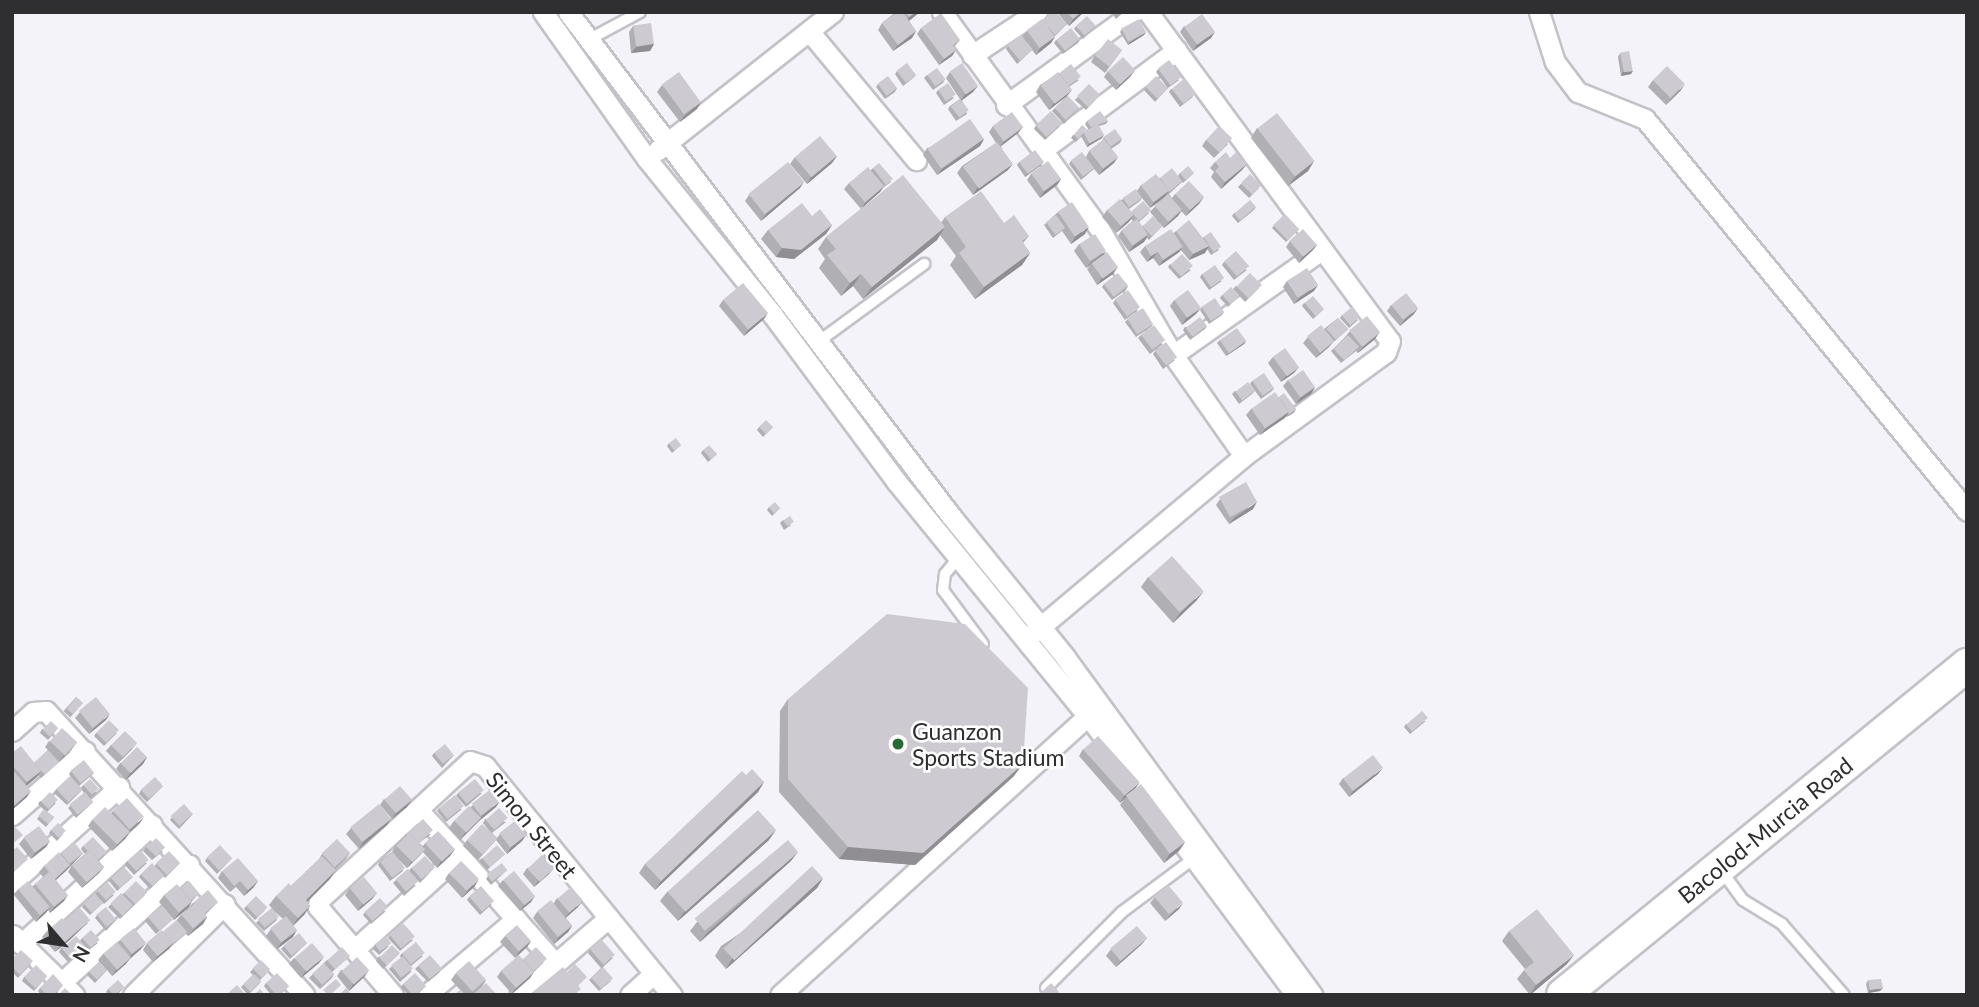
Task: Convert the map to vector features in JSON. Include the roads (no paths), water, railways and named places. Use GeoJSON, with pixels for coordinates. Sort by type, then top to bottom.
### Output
{"type":"FeatureCollection","features":[{"type":"Feature","properties":{"kind":"main road","name":"Bacolod-Murcia Road"},"geometry":{"type":"LineString","coordinates":[[1563,995],[1967,665]]}},
{"type":"Feature","properties":{"kind":"street"},"geometry":{"type":"LineString","coordinates":[[543,12],[647,159],[958,558],[1087,716],[1193,859],[1214,872],[1312,995]]}},
{"type":"Feature","properties":{"kind":"street"},"geometry":{"type":"LineString","coordinates":[[568,12],[818,342],[1041,625],[1214,872],[1296,995]]}},
{"type":"Feature","properties":{"kind":"street"},"geometry":{"type":"LineString","coordinates":[[647,159],[833,12]]}},
{"type":"Feature","properties":{"kind":"street"},"geometry":{"type":"LineString","coordinates":[[972,55],[1037,12]]}},
{"type":"Feature","properties":{"kind":"street"},"geometry":{"type":"LineString","coordinates":[[1006,105],[1133,12]]}},
{"type":"Feature","properties":{"kind":"street"},"geometry":{"type":"LineString","coordinates":[[1025,641],[1244,456],[1386,352],[1390,341],[1320,251],[1149,12]]}},
{"type":"Feature","properties":{"kind":"street"},"geometry":{"type":"LineString","coordinates":[[1539,12],[1555,62],[1578,92],[1645,119],[1967,511]]}},
{"type":"Feature","properties":{"kind":"street"},"geometry":{"type":"LineString","coordinates":[[942,13],[1006,105],[1099,228],[1173,355],[1244,456]]}},
{"type":"Feature","properties":{"kind":"street"},"geometry":{"type":"LineString","coordinates":[[808,31],[916,160]]}},
{"type":"Feature","properties":{"kind":"street"},"geometry":{"type":"LineString","coordinates":[[1041,151],[1177,50]]}},
{"type":"Feature","properties":{"kind":"street"},"geometry":{"type":"LineString","coordinates":[[1173,355],[1320,251]]}},
{"type":"Feature","properties":{"kind":"street"},"geometry":{"type":"LineString","coordinates":[[12,731],[42,708],[119,787],[225,904],[296,992]]}},
{"type":"Feature","properties":{"kind":"street"},"geometry":{"type":"LineString","coordinates":[[780,995],[1087,716]]}},
{"type":"Feature","properties":{"kind":"street"},"geometry":{"type":"LineString","coordinates":[[12,815],[85,751]]}},
{"type":"Feature","properties":{"kind":"street","name":"Simon Street"},"geometry":{"type":"LineString","coordinates":[[355,949],[318,907],[319,900],[419,811],[470,761],[479,762],[672,995]]}},
{"type":"Feature","properties":{"kind":"street"},"geometry":{"type":"LineString","coordinates":[[12,883],[119,787]]}},
{"type":"Feature","properties":{"kind":"street"},"geometry":{"type":"LineString","coordinates":[[419,811],[554,962]]}},
{"type":"Feature","properties":{"kind":"street"},"geometry":{"type":"LineString","coordinates":[[152,825],[16,939],[68,988],[189,865]]}},
{"type":"Feature","properties":{"kind":"street"},"geometry":{"type":"LineString","coordinates":[[393,995],[355,949],[459,855]]}},
{"type":"Feature","properties":{"kind":"street"},"geometry":{"type":"LineString","coordinates":[[133,995],[225,904]]}},
{"type":"Feature","properties":{"kind":"street"},"geometry":{"type":"LineString","coordinates":[[426,995],[516,919]]}},
{"type":"Feature","properties":{"kind":"street"},"geometry":{"type":"LineString","coordinates":[[519,995],[607,919]]}},
{"type":"Feature","properties":{"kind":"street"},"geometry":{"type":"LineString","coordinates":[[630,995],[653,974]]}},
{"type":"Feature","properties":{"kind":"lane"},"geometry":{"type":"LineString","coordinates":[[588,40],[640,12]]}},
{"type":"Feature","properties":{"kind":"lane"},"geometry":{"type":"LineString","coordinates":[[818,342],[924,264]]}},
{"type":"Feature","properties":{"kind":"lane"},"geometry":{"type":"LineString","coordinates":[[958,558],[945,574],[943,590],[993,656]]}},
{"type":"Feature","properties":{"kind":"lane"},"geometry":{"type":"LineString","coordinates":[[1046,988],[1122,912],[1193,859]]}},
{"type":"Feature","properties":{"kind":"lane"},"geometry":{"type":"LineString","coordinates":[[1719,867],[1743,901],[1782,924],[1844,995]]}},
{"type":"Feature","properties":{"kind":"place","name":"Guanzon Sports Stadium"},"geometry":{"type":"Point","coordinates":[898,744]}}]}
